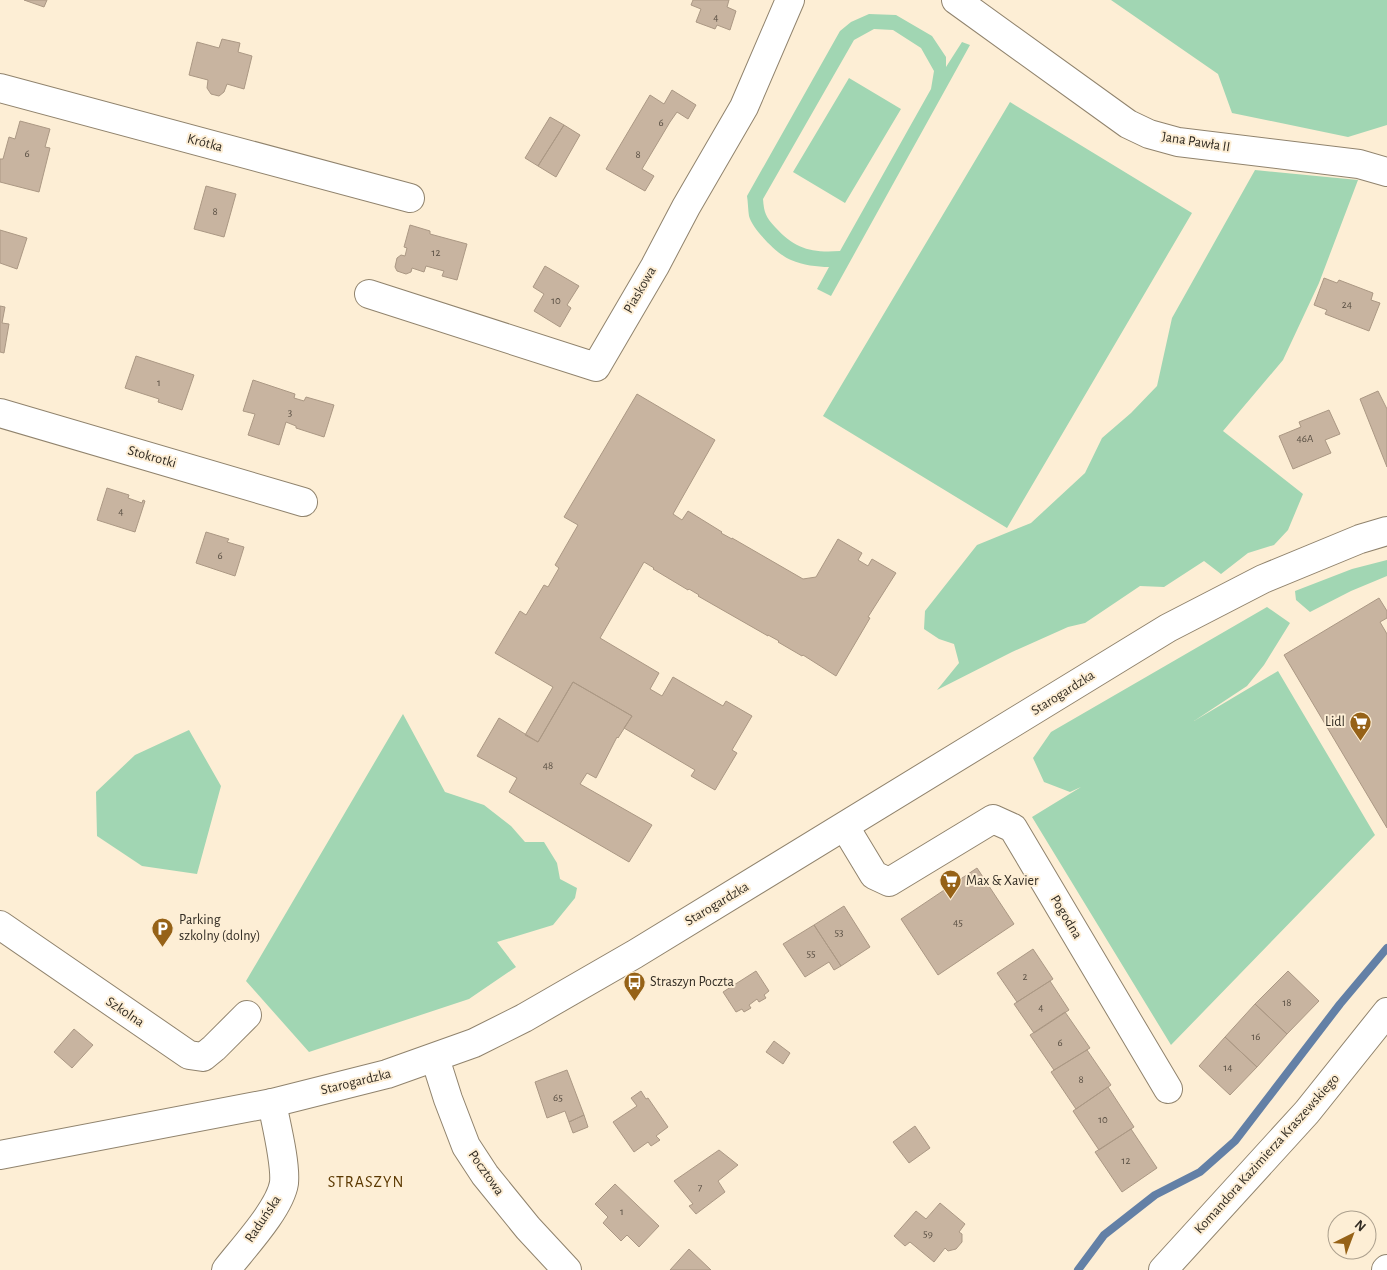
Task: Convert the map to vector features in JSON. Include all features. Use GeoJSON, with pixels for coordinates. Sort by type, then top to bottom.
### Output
{"type":"FeatureCollection","features":[{"type":"Feature","properties":{"kind":"street","name":"Piaskowa"},"geometry":{"type":"LineString","coordinates":[[369,294],[596,367],[744,107],[790,0]]}},
{"type":"Feature","properties":{"kind":"street","name":"Jana Pawła II"},"geometry":{"type":"LineString","coordinates":[[956,0],[1128,124],[1149,134],[1178,142],[1359,164],[1387,172]]}},
{"type":"Feature","properties":{"kind":"street","name":"Krótka"},"geometry":{"type":"LineString","coordinates":[[0,88],[410,198]]}},
{"type":"Feature","properties":{"kind":"street","name":"Stokrotki"},"geometry":{"type":"LineString","coordinates":[[0,413],[303,502]]}},
{"type":"Feature","properties":{"kind":"street","name":"Starogardzka"},"geometry":{"type":"LineString","coordinates":[[0,1155],[272,1103],[387,1074],[474,1043],[541,1008],[635,954],[1168,628],[1262,580],[1360,539],[1387,531]]}},
{"type":"Feature","properties":{"kind":"street","name":"Pogodna"},"geometry":{"type":"LineString","coordinates":[[845,827],[874,875],[889,882],[993,818],[1013,828],[1168,1089]]}},
{"type":"Feature","properties":{"kind":"street","name":"Szkolna"},"geometry":{"type":"LineString","coordinates":[[0,925],[188,1055],[203,1056],[214,1048],[247,1015]]}},
{"type":"Feature","properties":{"kind":"street","name":"Komandora Kazimierza Kraszewskiego"},"geometry":{"type":"LineString","coordinates":[[1162,1270],[1308,1112],[1387,1012]]}},
{"type":"Feature","properties":{"kind":"street","name":"Pocztowa"},"geometry":{"type":"LineString","coordinates":[[435,1058],[466,1146],[485,1175],[528,1228],[568,1270]]}},
{"type":"Feature","properties":{"kind":"street","name":"Raduńska"},"geometry":{"type":"LineString","coordinates":[[226,1270],[271,1212],[282,1192],[284,1181],[281,1150],[272,1103]]}},
{"type":"Feature","properties":{"kind":"green space"},"geometry":{"type":"Polygon","coordinates":[[[1111,0],[1387,0],[1387,125],[1348,137],[1232,113],[1218,74],[1111,0]]]}},
{"type":"Feature","properties":{"kind":"green space"},"geometry":{"type":"Polygon","coordinates":[[[869,14],[896,15],[932,36],[946,57],[946,67],[962,42],[970,45],[831,296],[817,289],[829,267],[796,262],[773,248],[760,235],[751,221],[747,196],[840,31],[851,22],[869,14]],[[874,29],[854,40],[763,199],[766,214],[772,223],[782,234],[804,248],[820,251],[840,251],[931,89],[934,71],[921,48],[893,30],[874,29]]]}},
{"type":"Feature","properties":{"kind":"green space"},"geometry":{"type":"Polygon","coordinates":[[[849,78],[901,109],[845,203],[793,172],[849,78]]]}},
{"type":"Feature","properties":{"kind":"green space"},"geometry":{"type":"Polygon","coordinates":[[[1010,102],[1192,213],[1007,528],[823,416],[1010,102]]]}},
{"type":"Feature","properties":{"kind":"green space"},"geometry":{"type":"Polygon","coordinates":[[[1255,170],[1358,180],[1319,283],[1283,360],[1223,431],[1303,494],[1288,530],[1274,545],[1248,553],[1221,574],[1204,561],[1164,587],[1140,586],[1085,623],[1068,627],[1012,652],[937,690],[959,663],[954,644],[939,639],[924,629],[925,611],[977,545],[1031,523],[1085,473],[1102,438],[1131,413],[1157,386],[1172,318],[1255,170]]]}},
{"type":"Feature","properties":{"kind":"green space"},"geometry":{"type":"Polygon","coordinates":[[[1387,560],[1387,576],[1351,591],[1310,612],[1296,600],[1295,591],[1352,569],[1387,560]]]}},
{"type":"Feature","properties":{"kind":"green space"},"geometry":{"type":"Polygon","coordinates":[[[1267,607],[1290,623],[1264,665],[1247,686],[1194,721],[1278,671],[1375,835],[1171,1045],[1032,817],[1081,787],[1070,792],[1044,782],[1033,758],[1051,732],[1267,607]]]}},
{"type":"Feature","properties":{"kind":"green space"},"geometry":{"type":"Polygon","coordinates":[[[403,714],[445,792],[484,805],[511,826],[525,842],[544,842],[557,863],[560,879],[577,888],[575,898],[553,925],[497,942],[516,967],[469,999],[309,1052],[246,981],[403,714]]]}},
{"type":"Feature","properties":{"kind":"green space"},"geometry":{"type":"Polygon","coordinates":[[[189,730],[221,786],[197,874],[142,866],[97,836],[96,792],[135,755],[189,730]]]}},
{"type":"Feature","properties":{"kind":"building"},"geometry":{"type":"Polygon","coordinates":[[[24,0],[47,0],[44,7],[24,0]]]}},
{"type":"Feature","properties":{"kind":"building"},"geometry":{"type":"Polygon","coordinates":[[[693,0],[729,0],[727,7],[736,11],[730,30],[717,25],[715,29],[696,22],[701,9],[691,5],[693,0]]]}},
{"type":"Feature","properties":{"kind":"building"},"geometry":{"type":"Polygon","coordinates":[[[222,39],[240,43],[238,52],[252,56],[244,89],[227,84],[224,92],[219,96],[211,94],[207,88],[208,80],[189,75],[197,42],[219,48],[222,39]]]}},
{"type":"Feature","properties":{"kind":"building"},"geometry":{"type":"Polygon","coordinates":[[[672,90],[696,105],[688,119],[677,112],[642,169],[654,176],[645,191],[606,169],[650,95],[664,104],[672,90]]]}},
{"type":"Feature","properties":{"kind":"building"},"geometry":{"type":"Polygon","coordinates":[[[550,117],[564,125],[538,166],[525,158],[550,117]]]}},
{"type":"Feature","properties":{"kind":"building"},"geometry":{"type":"Polygon","coordinates":[[[20,121],[50,129],[45,147],[50,148],[39,192],[0,182],[0,159],[3,159],[9,137],[15,139],[20,121]]]}},
{"type":"Feature","properties":{"kind":"building"},"geometry":{"type":"Polygon","coordinates":[[[564,125],[580,135],[556,177],[538,166],[564,125]]]}},
{"type":"Feature","properties":{"kind":"building"},"geometry":{"type":"Polygon","coordinates":[[[206,186],[236,194],[224,237],[194,229],[206,186]]]}},
{"type":"Feature","properties":{"kind":"building"},"geometry":{"type":"Polygon","coordinates":[[[410,225],[430,231],[430,234],[467,244],[457,280],[442,276],[444,271],[426,266],[424,272],[412,268],[411,272],[406,274],[397,271],[395,267],[397,258],[401,255],[405,256],[407,248],[404,247],[410,225]]]}},
{"type":"Feature","properties":{"kind":"building"},"geometry":{"type":"Polygon","coordinates":[[[0,230],[27,238],[17,269],[0,263],[0,230]]]}},
{"type":"Feature","properties":{"kind":"building"},"geometry":{"type":"Polygon","coordinates":[[[545,266],[579,286],[567,305],[571,308],[560,327],[534,311],[544,294],[533,287],[545,266]]]}},
{"type":"Feature","properties":{"kind":"building"},"geometry":{"type":"Polygon","coordinates":[[[1324,278],[1337,283],[1339,280],[1373,293],[1371,300],[1380,303],[1369,331],[1325,314],[1327,310],[1314,305],[1324,278]]]}},
{"type":"Feature","properties":{"kind":"building"},"geometry":{"type":"Polygon","coordinates":[[[0,306],[5,307],[2,323],[9,324],[4,353],[0,352],[0,306]]]}},
{"type":"Feature","properties":{"kind":"building"},"geometry":{"type":"Polygon","coordinates":[[[136,356],[194,375],[182,410],[158,402],[159,399],[125,388],[136,356]]]}},
{"type":"Feature","properties":{"kind":"building"},"geometry":{"type":"Polygon","coordinates":[[[253,380],[295,394],[294,398],[304,401],[306,397],[334,405],[324,437],[296,428],[296,426],[286,422],[279,445],[248,435],[255,414],[243,411],[253,380]]]}},
{"type":"Feature","properties":{"kind":"building"},"geometry":{"type":"Polygon","coordinates":[[[1378,391],[1387,409],[1387,467],[1360,399],[1378,391]]]}},
{"type":"Feature","properties":{"kind":"building"},"geometry":{"type":"Polygon","coordinates":[[[637,394],[715,440],[673,514],[682,520],[688,511],[721,533],[803,579],[816,577],[838,539],[862,553],[858,560],[868,566],[872,559],[896,573],[868,617],[870,618],[836,676],[779,641],[698,596],[644,562],[600,638],[659,673],[650,689],[662,696],[673,677],[723,706],[726,701],[752,716],[732,750],[737,753],[715,790],[691,776],[695,770],[624,728],[632,716],[573,682],[538,742],[525,735],[553,687],[495,653],[520,611],[526,615],[544,585],[548,587],[559,568],[555,565],[578,525],[564,517],[637,394]]]}},
{"type":"Feature","properties":{"kind":"building"},"geometry":{"type":"Polygon","coordinates":[[[1329,410],[1340,434],[1325,440],[1331,453],[1293,469],[1279,436],[1301,427],[1299,422],[1329,410]]]}},
{"type":"Feature","properties":{"kind":"building"},"geometry":{"type":"Polygon","coordinates":[[[107,488],[129,495],[128,498],[142,503],[143,500],[145,501],[135,532],[97,520],[107,488]]]}},
{"type":"Feature","properties":{"kind":"building"},"geometry":{"type":"Polygon","coordinates":[[[206,532],[229,539],[227,542],[244,547],[235,576],[196,563],[206,532]]]}},
{"type":"Feature","properties":{"kind":"building","name":"Lidl"},"geometry":{"type":"Polygon","coordinates":[[[1379,598],[1387,611],[1387,618],[1380,622],[1387,634],[1387,828],[1284,655],[1379,598]]]}},
{"type":"Feature","properties":{"kind":"building"},"geometry":{"type":"Polygon","coordinates":[[[573,682],[632,716],[617,737],[596,778],[587,773],[580,784],[652,825],[629,862],[509,792],[517,778],[477,756],[499,718],[538,742],[573,682]]]}},
{"type":"Feature","properties":{"kind":"building"},"geometry":{"type":"Polygon","coordinates":[[[977,868],[1014,924],[938,975],[901,919],[977,868]]]}},
{"type":"Feature","properties":{"kind":"building"},"geometry":{"type":"Polygon","coordinates":[[[844,906],[870,947],[841,966],[814,925],[844,906]]]}},
{"type":"Feature","properties":{"kind":"building"},"geometry":{"type":"Polygon","coordinates":[[[814,925],[841,966],[834,970],[829,962],[805,977],[783,944],[814,925]]]}},
{"type":"Feature","properties":{"kind":"building"},"geometry":{"type":"Polygon","coordinates":[[[1033,949],[1053,979],[1017,1002],[997,973],[1033,949]]]}},
{"type":"Feature","properties":{"kind":"building"},"geometry":{"type":"Polygon","coordinates":[[[756,971],[769,991],[764,995],[766,998],[759,1002],[757,999],[749,1005],[751,1008],[744,1012],[742,1009],[736,1012],[723,992],[756,971]]]}},
{"type":"Feature","properties":{"kind":"building"},"geometry":{"type":"Polygon","coordinates":[[[1288,971],[1319,1001],[1287,1034],[1255,1004],[1288,971]]]}},
{"type":"Feature","properties":{"kind":"building"},"geometry":{"type":"Polygon","coordinates":[[[1050,981],[1069,1010],[1034,1033],[1014,1004],[1050,981]]]}},
{"type":"Feature","properties":{"kind":"building"},"geometry":{"type":"Polygon","coordinates":[[[1255,1004],[1287,1034],[1257,1067],[1225,1037],[1255,1004]]]}},
{"type":"Feature","properties":{"kind":"building"},"geometry":{"type":"Polygon","coordinates":[[[1065,1012],[1090,1048],[1054,1070],[1030,1035],[1065,1012]]]}},
{"type":"Feature","properties":{"kind":"building"},"geometry":{"type":"Polygon","coordinates":[[[74,1029],[93,1045],[72,1068],[54,1052],[74,1029]]]}},
{"type":"Feature","properties":{"kind":"building"},"geometry":{"type":"Polygon","coordinates":[[[1225,1037],[1257,1067],[1230,1095],[1199,1066],[1225,1037]]]}},
{"type":"Feature","properties":{"kind":"building"},"geometry":{"type":"Polygon","coordinates":[[[774,1041],[790,1053],[783,1064],[766,1052],[774,1041]]]}},
{"type":"Feature","properties":{"kind":"building"},"geometry":{"type":"Polygon","coordinates":[[[1087,1050],[1111,1085],[1076,1109],[1051,1072],[1087,1050]]]}},
{"type":"Feature","properties":{"kind":"building"},"geometry":{"type":"Polygon","coordinates":[[[567,1070],[584,1115],[569,1122],[565,1111],[547,1118],[535,1082],[567,1070]]]}},
{"type":"Feature","properties":{"kind":"building"},"geometry":{"type":"Polygon","coordinates":[[[1108,1087],[1134,1127],[1099,1150],[1073,1111],[1108,1087]]]}},
{"type":"Feature","properties":{"kind":"building"},"geometry":{"type":"Polygon","coordinates":[[[641,1091],[668,1127],[656,1136],[660,1140],[651,1146],[648,1142],[634,1152],[613,1122],[637,1106],[631,1098],[641,1091]]]}},
{"type":"Feature","properties":{"kind":"building"},"geometry":{"type":"Polygon","coordinates":[[[584,1115],[588,1127],[573,1133],[569,1122],[584,1115]]]}},
{"type":"Feature","properties":{"kind":"building"},"geometry":{"type":"Polygon","coordinates":[[[915,1126],[930,1148],[909,1163],[893,1142],[915,1126]]]}},
{"type":"Feature","properties":{"kind":"building"},"geometry":{"type":"Polygon","coordinates":[[[1131,1129],[1157,1168],[1122,1192],[1095,1152],[1131,1129]]]}},
{"type":"Feature","properties":{"kind":"building"},"geometry":{"type":"Polygon","coordinates":[[[719,1150],[738,1165],[718,1181],[725,1192],[696,1214],[689,1206],[693,1204],[674,1181],[719,1150]]]}},
{"type":"Feature","properties":{"kind":"building"},"geometry":{"type":"Polygon","coordinates":[[[615,1184],[659,1226],[639,1247],[627,1235],[621,1241],[603,1223],[608,1217],[595,1204],[615,1184]]]}},
{"type":"Feature","properties":{"kind":"building"},"geometry":{"type":"Polygon","coordinates":[[[940,1203],[965,1224],[959,1232],[962,1234],[962,1242],[956,1249],[948,1251],[945,1248],[934,1262],[910,1242],[905,1246],[894,1236],[916,1211],[926,1219],[940,1203]]]}},
{"type":"Feature","properties":{"kind":"building"},"geometry":{"type":"Polygon","coordinates":[[[689,1249],[711,1270],[670,1270],[689,1249]]]}},
{"type":"Feature","properties":{"kind":"waterway"},"geometry":{"type":"LineString","coordinates":[[1078,1270],[1104,1235],[1155,1195],[1200,1172],[1235,1141],[1340,1004],[1387,948]]}},
{"type":"Feature","properties":{"kind":"place","name":"Lidl"},"geometry":{"type":"Point","coordinates":[1361,741]}},
{"type":"Feature","properties":{"kind":"place","name":"Max & Xavier"},"geometry":{"type":"Point","coordinates":[950,900]}},
{"type":"Feature","properties":{"kind":"place","name":"Parking szkolny (dolny)"},"geometry":{"type":"Point","coordinates":[163,947]}},
{"type":"Feature","properties":{"kind":"place","name":"Straszyn Poczta"},"geometry":{"type":"Point","coordinates":[634,1001]}},
{"type":"Feature","properties":{"kind":"district","name":"STRASZYN"},"geometry":{"type":"Point","coordinates":[366,1182]}}]}
